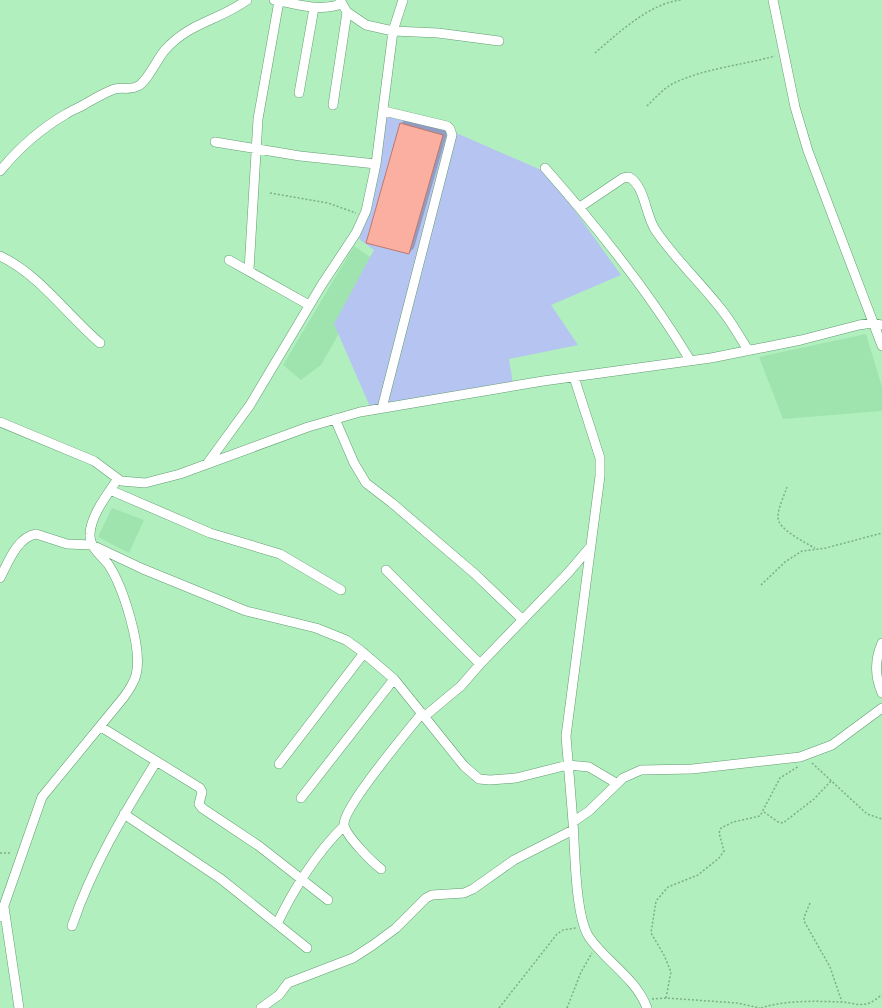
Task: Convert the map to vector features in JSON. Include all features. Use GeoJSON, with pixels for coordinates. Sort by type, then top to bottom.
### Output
{"type":"FeatureCollection","features":[{"type":"Feature","properties":{"kind":"street"},"geometry":{"type":"LineString","coordinates":[[0,171],[44,129],[66,114],[114,88],[130,88],[140,86],[149,75],[154,64],[177,38],[201,22],[218,17],[247,0]]}},
{"type":"Feature","properties":{"kind":"street"},"geometry":{"type":"LineString","coordinates":[[249,270],[258,118],[277,0],[314,8],[330,8],[341,2],[347,12],[366,25],[393,31],[438,33],[499,41]]}},
{"type":"Feature","properties":{"kind":"street"},"geometry":{"type":"LineString","coordinates":[[206,465],[250,405],[309,305],[356,233],[364,216],[371,194],[376,164],[384,111],[388,62],[393,31],[403,0]]}},
{"type":"Feature","properties":{"kind":"street"},"geometry":{"type":"LineString","coordinates":[[773,0],[795,107],[808,151],[878,324],[882,346]]}},
{"type":"Feature","properties":{"kind":"street"},"geometry":{"type":"LineString","coordinates":[[299,93],[314,8]]}},
{"type":"Feature","properties":{"kind":"street"},"geometry":{"type":"LineString","coordinates":[[333,105],[347,12]]}},
{"type":"Feature","properties":{"kind":"street"},"geometry":{"type":"LineString","coordinates":[[382,408],[452,135],[447,126],[384,111]]}},
{"type":"Feature","properties":{"kind":"street"},"geometry":{"type":"LineString","coordinates":[[215,142],[300,156],[376,164]]}},
{"type":"Feature","properties":{"kind":"street"},"geometry":{"type":"LineString","coordinates":[[545,168],[580,207],[660,314],[690,360]]}},
{"type":"Feature","properties":{"kind":"street"},"geometry":{"type":"LineString","coordinates":[[580,207],[623,178],[629,177],[634,180],[639,188],[651,224],[685,268],[721,308],[748,350]]}},
{"type":"Feature","properties":{"kind":"street"},"geometry":{"type":"LineString","coordinates":[[0,256],[28,273],[100,343]]}},
{"type":"Feature","properties":{"kind":"street"},"geometry":{"type":"LineString","coordinates":[[229,260],[309,305]]}},
{"type":"Feature","properties":{"kind":"street"},"geometry":{"type":"LineString","coordinates":[[0,422],[94,461],[117,480],[129,483],[145,483],[206,465],[335,419],[382,408],[690,360],[801,340],[860,325],[878,324]]}},
{"type":"Feature","properties":{"kind":"street"},"geometry":{"type":"LineString","coordinates":[[574,377],[600,458],[600,476],[566,736],[580,912],[584,928],[596,946],[618,967],[646,1004]]}},
{"type":"Feature","properties":{"kind":"street"},"geometry":{"type":"LineString","coordinates":[[335,419],[354,463],[366,483],[392,503],[475,574],[523,620]]}},
{"type":"Feature","properties":{"kind":"street"},"geometry":{"type":"LineString","coordinates":[[0,917],[42,797],[101,727],[133,684],[136,674],[138,663],[134,632],[120,587],[108,564],[92,545],[90,539],[91,528],[101,505],[117,480]]}},
{"type":"Feature","properties":{"kind":"street"},"geometry":{"type":"LineString","coordinates":[[110,490],[210,533],[280,554],[341,590]]}},
{"type":"Feature","properties":{"kind":"street"},"geometry":{"type":"LineString","coordinates":[[0,578],[20,543],[31,535],[36,534],[67,544],[92,545],[143,569],[246,611],[330,632],[346,640],[364,653],[394,679],[424,714],[464,766],[479,779],[490,780],[516,778],[568,765],[589,767],[616,783]]}},
{"type":"Feature","properties":{"kind":"street"},"geometry":{"type":"LineString","coordinates":[[277,924],[293,892],[332,839],[344,826],[346,813],[362,789],[424,714],[456,691],[591,546]]}},
{"type":"Feature","properties":{"kind":"street"},"geometry":{"type":"LineString","coordinates":[[386,570],[480,664]]}},
{"type":"Feature","properties":{"kind":"street"},"geometry":{"type":"LineString","coordinates":[[882,643],[877,669],[878,681],[882,693]]}},
{"type":"Feature","properties":{"kind":"street"},"geometry":{"type":"LineString","coordinates":[[279,764],[364,653]]}},
{"type":"Feature","properties":{"kind":"street"},"geometry":{"type":"LineString","coordinates":[[301,798],[394,679]]}},
{"type":"Feature","properties":{"kind":"street"},"geometry":{"type":"LineString","coordinates":[[261,1008],[279,995],[288,983],[353,958],[373,945],[396,928],[426,898],[432,895],[464,893],[473,889],[520,857],[573,826],[616,783],[623,778],[641,770],[692,769],[808,758],[832,745],[882,708]]}},
{"type":"Feature","properties":{"kind":"street"},"geometry":{"type":"LineString","coordinates":[[101,727],[200,788],[202,792],[199,804],[202,808],[259,846],[328,900]]}},
{"type":"Feature","properties":{"kind":"street"},"geometry":{"type":"LineString","coordinates":[[72,926],[89,880],[112,833],[156,762]]}},
{"type":"Feature","properties":{"kind":"street"},"geometry":{"type":"LineString","coordinates":[[124,814],[221,879],[307,948]]}},
{"type":"Feature","properties":{"kind":"street"},"geometry":{"type":"LineString","coordinates":[[344,826],[359,847],[381,870]]}},
{"type":"Feature","properties":{"kind":"street"},"geometry":{"type":"LineString","coordinates":[[4,906],[18,1008]]}},
{"type":"Feature","properties":{"kind":"path"},"geometry":{"type":"LineString","coordinates":[[595,53],[639,18],[662,5],[682,0]]}},
{"type":"Feature","properties":{"kind":"path"},"geometry":{"type":"LineString","coordinates":[[647,106],[658,94],[682,80],[785,53]]}},
{"type":"Feature","properties":{"kind":"path"},"geometry":{"type":"LineString","coordinates":[[270,193],[328,203],[364,216]]}},
{"type":"Feature","properties":{"kind":"path"},"geometry":{"type":"LineString","coordinates":[[787,487],[778,515],[779,523],[796,537],[816,549]]}},
{"type":"Feature","properties":{"kind":"path"},"geometry":{"type":"LineString","coordinates":[[761,585],[795,554],[802,551],[882,533]]}},
{"type":"Feature","properties":{"kind":"path"},"geometry":{"type":"LineString","coordinates":[[666,998],[671,972],[664,955],[651,933],[656,901],[668,887],[695,877],[719,858],[724,851],[719,832],[721,828],[733,822],[756,818],[764,812],[780,778],[808,758],[867,814],[882,819]]}},
{"type":"Feature","properties":{"kind":"path"},"geometry":{"type":"LineString","coordinates":[[764,812],[778,822],[783,823],[814,799],[831,781]]}},
{"type":"Feature","properties":{"kind":"path"},"geometry":{"type":"LineString","coordinates":[[0,853],[22,854]]}},
{"type":"Feature","properties":{"kind":"path"},"geometry":{"type":"LineString","coordinates":[[810,903],[804,917],[804,921],[830,967],[842,1002]]}},
{"type":"Feature","properties":{"kind":"path"},"geometry":{"type":"LineString","coordinates":[[499,1008],[557,934],[563,930],[584,928]]}},
{"type":"Feature","properties":{"kind":"path"},"geometry":{"type":"LineString","coordinates":[[567,1008],[581,972],[596,946]]}},
{"type":"Feature","properties":{"kind":"path"},"geometry":{"type":"LineString","coordinates":[[646,1004],[666,998],[737,1003],[761,1008],[787,1003],[842,1002],[862,1005],[868,1004],[882,995]]}},
{"type":"Feature","properties":{"kind":"shaded area"},"geometry":{"type":"Polygon","coordinates":[[[385,110],[454,132],[548,173],[621,275],[551,305],[578,345],[509,359],[513,384],[371,409],[334,324],[374,250],[359,239],[376,177],[385,110]]]}},
{"type":"Feature","properties":{"kind":"shaded area"},"geometry":{"type":"Polygon","coordinates":[[[354,246],[379,263],[321,365],[301,380],[283,365],[354,246]]]}},
{"type":"Feature","properties":{"kind":"shaded area"},"geometry":{"type":"Polygon","coordinates":[[[866,334],[882,387],[882,411],[783,419],[759,357],[866,334]]]}},
{"type":"Feature","properties":{"kind":"shaded area"},"geometry":{"type":"Polygon","coordinates":[[[112,508],[144,520],[129,553],[98,537],[112,508]]]}},
{"type":"Feature","properties":{"kind":"building"},"geometry":{"type":"Polygon","coordinates":[[[400,123],[443,135],[409,254],[366,243],[400,123]]]}}]}
